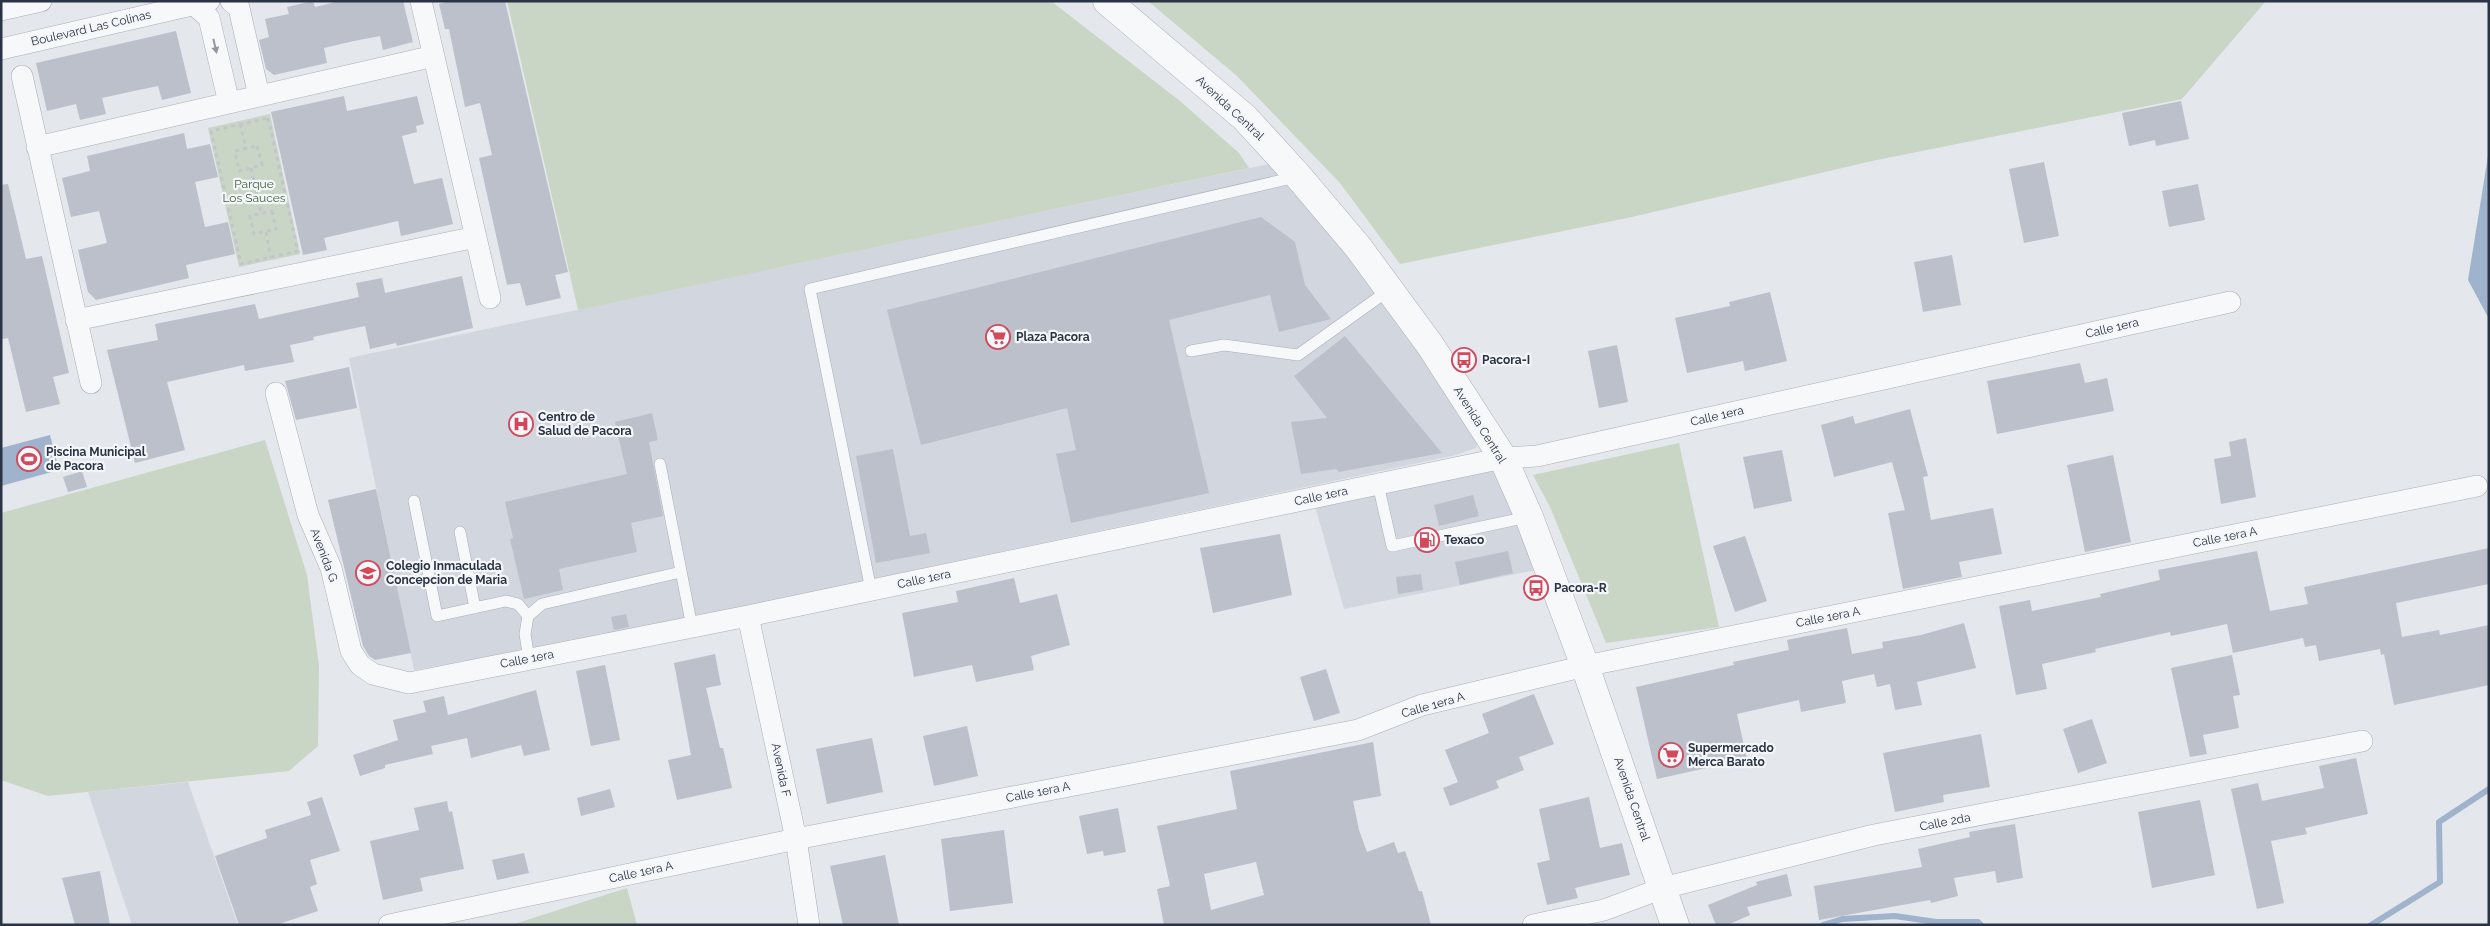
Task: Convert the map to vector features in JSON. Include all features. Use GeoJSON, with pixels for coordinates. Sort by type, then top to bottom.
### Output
{"type":"FeatureCollection","features":[{"type":"Feature","properties":{"kind":"street"},"geometry":{"type":"LineString","coordinates":[[1,10],[41,1]]}},
{"type":"Feature","properties":{"kind":"street"},"geometry":{"type":"LineString","coordinates":[[231,1],[239,8],[259,96]]}},
{"type":"Feature","properties":{"kind":"street"},"geometry":{"type":"LineString","coordinates":[[421,1],[490,298]]}},
{"type":"Feature","properties":{"kind":"street","name":"Avenida Central"},"geometry":{"type":"LineString","coordinates":[[1107,1],[1245,118],[1298,176],[1358,247],[1430,345],[1503,458],[1529,517],[1585,666],[1675,925]]}},
{"type":"Feature","properties":{"kind":"street"},"geometry":{"type":"LineString","coordinates":[[198,2],[209,18],[232,102]]}},
{"type":"Feature","properties":{"kind":"street","name":"Boulevard Las Colinas"},"geometry":{"type":"LineString","coordinates":[[1,49],[198,2]]}},
{"type":"Feature","properties":{"kind":"street"},"geometry":{"type":"LineString","coordinates":[[37,147],[434,56]]}},
{"type":"Feature","properties":{"kind":"street"},"geometry":{"type":"LineString","coordinates":[[22,76],[90,383]]}},
{"type":"Feature","properties":{"kind":"street"},"geometry":{"type":"LineString","coordinates":[[76,320],[476,237]]}},
{"type":"Feature","properties":{"kind":"street","name":"Calle 1era"},"geometry":{"type":"LineString","coordinates":[[409,682],[748,616],[1503,458],[1537,456],[2230,302]]}},
{"type":"Feature","properties":{"kind":"street","name":"Avenida G"},"geometry":{"type":"LineString","coordinates":[[276,393],[308,515],[331,568],[351,651],[360,665],[373,674],[409,682]]}},
{"type":"Feature","properties":{"kind":"street","name":"Calle 1era A"},"geometry":{"type":"LineString","coordinates":[[389,925],[796,839],[1358,730],[1422,705],[1585,666],[2477,486]]}},
{"type":"Feature","properties":{"kind":"street","name":"Avenida F"},"geometry":{"type":"LineString","coordinates":[[748,616],[796,839],[809,925]]}},
{"type":"Feature","properties":{"kind":"street","name":"Calle 2da"},"geometry":{"type":"LineString","coordinates":[[1533,925],[1604,910],[1663,888],[1874,835],[2362,741]]}},
{"type":"Feature","properties":{"kind":"lane"},"geometry":{"type":"LineString","coordinates":[[871,590],[810,290],[1298,176]]}},
{"type":"Feature","properties":{"kind":"lane"},"geometry":{"type":"LineString","coordinates":[[1191,351],[1224,345],[1298,355],[1389,290]]}},
{"type":"Feature","properties":{"kind":"lane"},"geometry":{"type":"LineString","coordinates":[[660,464],[692,627]]}},
{"type":"Feature","properties":{"kind":"lane"},"geometry":{"type":"LineString","coordinates":[[1378,484],[1392,546],[1529,517]]}},
{"type":"Feature","properties":{"kind":"lane"},"geometry":{"type":"LineString","coordinates":[[414,501],[437,616],[506,601],[518,604],[528,616]]}},
{"type":"Feature","properties":{"kind":"lane"},"geometry":{"type":"LineString","coordinates":[[460,532],[475,608]]}},
{"type":"Feature","properties":{"kind":"lane"},"geometry":{"type":"LineString","coordinates":[[529,659],[526,634],[528,616],[542,604],[681,572]]}},
{"type":"Feature","properties":{"kind":"path"},"geometry":{"type":"LineString","coordinates":[[232,102],[246,148]]}},
{"type":"Feature","properties":{"kind":"path"},"geometry":{"type":"LineString","coordinates":[[268,118],[298,251],[241,264],[211,131],[240,124],[268,118]]}},
{"type":"Feature","properties":{"kind":"path"},"geometry":{"type":"LineString","coordinates":[[257,146],[262,165],[239,171],[235,151],[246,148],[257,146]]}},
{"type":"Feature","properties":{"kind":"path"},"geometry":{"type":"LineString","coordinates":[[251,168],[261,213]]}},
{"type":"Feature","properties":{"kind":"path"},"geometry":{"type":"LineString","coordinates":[[272,210],[276,229],[254,234],[250,216],[261,213],[272,210]]}},
{"type":"Feature","properties":{"kind":"path"},"geometry":{"type":"LineString","coordinates":[[266,232],[276,279]]}},
{"type":"Feature","properties":{"kind":"shaded area"},"geometry":{"type":"Polygon","coordinates":[[[1269,164],[1314,211],[1397,314],[1479,440],[1476,448],[1456,455],[614,634],[414,670],[349,358],[1269,164]]]}},
{"type":"Feature","properties":{"kind":"shaded area","name":"Texaco"},"geometry":{"type":"Polygon","coordinates":[[[1495,471],[1541,569],[1344,609],[1315,506],[1495,471]]]}},
{"type":"Feature","properties":{"kind":"shaded area"},"geometry":{"type":"Polygon","coordinates":[[[188,782],[238,925],[132,925],[88,792],[188,782]]]}},
{"type":"Feature","properties":{"kind":"green space"},"geometry":{"type":"Polygon","coordinates":[[[507,1],[1051,1],[1180,101],[1239,153],[1249,168],[578,310],[507,1]]]}},
{"type":"Feature","properties":{"kind":"green space"},"geometry":{"type":"Polygon","coordinates":[[[1148,1],[2266,1],[2182,99],[1872,161],[1632,217],[1400,264],[1340,183],[1237,76],[1148,1]]]}},
{"type":"Feature","properties":{"kind":"green space","name":"Parque Los Sauces"},"geometry":{"type":"Polygon","coordinates":[[[270,114],[300,254],[239,267],[208,128],[270,114]]]}},
{"type":"Feature","properties":{"kind":"green space"},"geometry":{"type":"Polygon","coordinates":[[[265,440],[307,575],[319,666],[318,746],[289,771],[48,796],[1,780],[1,513],[265,440]]]}},
{"type":"Feature","properties":{"kind":"green space"},"geometry":{"type":"Polygon","coordinates":[[[1679,443],[1719,627],[1606,643],[1550,507],[1533,475],[1679,443]]]}},
{"type":"Feature","properties":{"kind":"green space"},"geometry":{"type":"Polygon","coordinates":[[[627,888],[637,925],[511,925],[627,888]]]}},
{"type":"Feature","properties":{"kind":"water"},"geometry":{"type":"Polygon","coordinates":[[[2489,150],[2489,319],[2468,280],[2489,150]]]}},
{"type":"Feature","properties":{"kind":"water","name":"Piscina Municipal de Pacora"},"geometry":{"type":"Polygon","coordinates":[[[50,435],[59,470],[1,486],[1,448],[50,435]]]}},
{"type":"Feature","properties":{"kind":"building"},"geometry":{"type":"Polygon","coordinates":[[[313,1],[315,7],[340,1],[403,1],[413,42],[383,50],[380,36],[324,48],[327,63],[274,75],[266,69],[259,40],[269,37],[265,19],[289,14],[287,7],[313,1]]]}},
{"type":"Feature","properties":{"kind":"building"},"geometry":{"type":"Polygon","coordinates":[[[449,1],[505,1],[568,272],[555,275],[561,298],[526,306],[520,283],[507,285],[479,158],[492,155],[480,103],[465,107],[449,29],[445,29],[439,4],[449,1]]]}},
{"type":"Feature","properties":{"kind":"building"},"geometry":{"type":"Polygon","coordinates":[[[176,31],[191,93],[162,100],[158,86],[102,98],[106,114],[80,120],[76,104],[47,111],[36,63],[176,31]]]}},
{"type":"Feature","properties":{"kind":"building"},"geometry":{"type":"Polygon","coordinates":[[[344,96],[347,111],[417,96],[424,124],[416,126],[417,132],[402,136],[414,184],[442,178],[453,224],[401,236],[398,221],[324,238],[327,250],[303,255],[271,112],[344,96]]]}},
{"type":"Feature","properties":{"kind":"building"},"geometry":{"type":"Polygon","coordinates":[[[2181,101],[2189,139],[2156,146],[2155,140],[2129,146],[2122,113],[2181,101]]]}},
{"type":"Feature","properties":{"kind":"building"},"geometry":{"type":"Polygon","coordinates":[[[184,133],[187,149],[210,144],[218,177],[195,182],[205,227],[228,222],[235,254],[186,265],[189,278],[96,300],[88,292],[78,250],[107,243],[99,211],[71,217],[62,178],[90,171],[87,156],[184,133]]]}},
{"type":"Feature","properties":{"kind":"building"},"geometry":{"type":"Polygon","coordinates":[[[2044,162],[2059,236],[2024,243],[2009,169],[2044,162]]]}},
{"type":"Feature","properties":{"kind":"building"},"geometry":{"type":"Polygon","coordinates":[[[8,184],[26,259],[42,256],[69,373],[53,377],[60,404],[26,412],[8,338],[1,339],[1,185],[8,184]]]}},
{"type":"Feature","properties":{"kind":"building"},"geometry":{"type":"Polygon","coordinates":[[[2198,184],[2205,220],[2169,227],[2162,191],[2198,184]]]}},
{"type":"Feature","properties":{"kind":"building","name":"Plaza Pacora"},"geometry":{"type":"Polygon","coordinates":[[[1261,217],[1295,242],[1305,285],[1331,319],[1279,332],[1270,295],[1169,320],[1209,493],[1071,523],[1056,454],[1076,450],[1067,408],[921,445],[887,310],[1261,217]]]}},
{"type":"Feature","properties":{"kind":"building"},"geometry":{"type":"Polygon","coordinates":[[[1952,255],[1961,305],[1923,312],[1914,262],[1952,255]]]}},
{"type":"Feature","properties":{"kind":"building"},"geometry":{"type":"Polygon","coordinates":[[[462,276],[473,328],[397,346],[396,343],[370,349],[365,326],[313,337],[314,340],[290,345],[294,362],[245,371],[244,365],[167,382],[185,450],[135,463],[107,350],[158,340],[155,324],[255,304],[259,319],[359,297],[356,283],[382,278],[385,293],[462,276]]]}},
{"type":"Feature","properties":{"kind":"building"},"geometry":{"type":"Polygon","coordinates":[[[1770,292],[1787,361],[1745,371],[1743,361],[1687,373],[1675,318],[1730,306],[1729,302],[1770,292]]]}},
{"type":"Feature","properties":{"kind":"building"},"geometry":{"type":"Polygon","coordinates":[[[1345,336],[1442,453],[1339,472],[1336,469],[1301,474],[1291,422],[1327,418],[1294,376],[1345,336]]]}},
{"type":"Feature","properties":{"kind":"building"},"geometry":{"type":"Polygon","coordinates":[[[1617,345],[1628,402],[1599,408],[1588,351],[1617,345]]]}},
{"type":"Feature","properties":{"kind":"building"},"geometry":{"type":"Polygon","coordinates":[[[2080,363],[2085,383],[2107,378],[2114,411],[1997,434],[1987,381],[2080,363]]]}},
{"type":"Feature","properties":{"kind":"building"},"geometry":{"type":"Polygon","coordinates":[[[349,367],[357,408],[296,420],[285,381],[349,367]]]}},
{"type":"Feature","properties":{"kind":"building"},"geometry":{"type":"Polygon","coordinates":[[[1910,409],[1928,476],[1923,477],[1931,520],[1993,508],[2002,554],[1959,562],[1962,577],[1903,589],[1888,513],[1905,510],[1892,462],[1834,477],[1821,425],[1853,416],[1855,424],[1910,409]]]}},
{"type":"Feature","properties":{"kind":"building"},"geometry":{"type":"Polygon","coordinates":[[[652,413],[658,440],[649,442],[663,516],[631,523],[637,552],[559,569],[563,590],[524,599],[510,539],[513,538],[505,502],[627,474],[615,422],[652,413]]]}},
{"type":"Feature","properties":{"kind":"building"},"geometry":{"type":"Polygon","coordinates":[[[2246,438],[2256,497],[2221,504],[2214,459],[2231,456],[2229,442],[2246,438]]]}},
{"type":"Feature","properties":{"kind":"building"},"geometry":{"type":"Polygon","coordinates":[[[893,449],[910,536],[926,533],[930,553],[876,563],[856,456],[893,449]]]}},
{"type":"Feature","properties":{"kind":"building"},"geometry":{"type":"Polygon","coordinates":[[[1782,450],[1792,501],[1754,509],[1743,457],[1782,450]]]}},
{"type":"Feature","properties":{"kind":"building"},"geometry":{"type":"Polygon","coordinates":[[[2113,455],[2131,542],[2085,552],[2067,465],[2113,455]]]}},
{"type":"Feature","properties":{"kind":"building"},"geometry":{"type":"Polygon","coordinates":[[[82,471],[87,487],[68,492],[63,477],[82,471]]]}},
{"type":"Feature","properties":{"kind":"building","name":"Colegio Inmaculada Concepcion de Maria"},"geometry":{"type":"Polygon","coordinates":[[[376,489],[411,653],[375,660],[369,656],[363,646],[328,500],[376,489]]]}},
{"type":"Feature","properties":{"kind":"building"},"geometry":{"type":"Polygon","coordinates":[[[1473,495],[1479,516],[1439,526],[1434,505],[1473,495]]]}},
{"type":"Feature","properties":{"kind":"building"},"geometry":{"type":"Polygon","coordinates":[[[1280,534],[1292,595],[1213,613],[1200,548],[1280,534]]]}},
{"type":"Feature","properties":{"kind":"building"},"geometry":{"type":"Polygon","coordinates":[[[1745,536],[1767,601],[1735,612],[1713,546],[1745,536]]]}},
{"type":"Feature","properties":{"kind":"building"},"geometry":{"type":"Polygon","coordinates":[[[2489,548],[2489,584],[2396,603],[2402,637],[2439,630],[2440,635],[2489,625],[2489,685],[2394,705],[2384,654],[2381,655],[2380,649],[2319,661],[2316,645],[2305,647],[2303,638],[2233,653],[2227,624],[2171,636],[2170,632],[2095,649],[2096,652],[2042,664],[2047,689],[2016,695],[1999,606],[2030,600],[2032,611],[2101,597],[2100,594],[2160,580],[2158,570],[2257,551],[2270,611],[2308,604],[2304,587],[2489,548]]]}},
{"type":"Feature","properties":{"kind":"building"},"geometry":{"type":"Polygon","coordinates":[[[1508,551],[1513,573],[1460,585],[1455,562],[1508,551]]]}},
{"type":"Feature","properties":{"kind":"building"},"geometry":{"type":"Polygon","coordinates":[[[1421,574],[1423,590],[1398,594],[1396,577],[1421,574]]]}},
{"type":"Feature","properties":{"kind":"building"},"geometry":{"type":"Polygon","coordinates":[[[1014,578],[1020,603],[1057,594],[1070,645],[1031,656],[1034,670],[976,682],[972,665],[914,677],[902,613],[958,602],[956,591],[1014,578]]]}},
{"type":"Feature","properties":{"kind":"building"},"geometry":{"type":"Polygon","coordinates":[[[626,614],[629,627],[614,630],[611,617],[626,614]]]}},
{"type":"Feature","properties":{"kind":"building"},"geometry":{"type":"Polygon","coordinates":[[[1964,623],[1976,668],[1917,682],[1922,705],[1895,710],[1890,684],[1877,687],[1874,674],[1842,681],[1846,703],[1801,712],[1799,700],[1737,714],[1747,759],[1657,779],[1636,687],[1734,665],[1733,662],[1789,650],[1787,640],[1847,628],[1852,654],[1883,648],[1882,642],[1921,635],[1964,623]]]}},
{"type":"Feature","properties":{"kind":"building"},"geometry":{"type":"Polygon","coordinates":[[[715,654],[721,685],[706,688],[720,748],[723,748],[732,788],[677,800],[668,760],[691,755],[674,663],[715,654]]]}},
{"type":"Feature","properties":{"kind":"building"},"geometry":{"type":"Polygon","coordinates":[[[2232,655],[2240,695],[2233,696],[2239,728],[2203,735],[2207,754],[2190,757],[2171,668],[2232,655]]]}},
{"type":"Feature","properties":{"kind":"building"},"geometry":{"type":"Polygon","coordinates":[[[605,665],[620,740],[591,746],[576,671],[605,665]]]}},
{"type":"Feature","properties":{"kind":"building"},"geometry":{"type":"Polygon","coordinates":[[[1326,669],[1340,713],[1314,721],[1300,677],[1326,669]]]}},
{"type":"Feature","properties":{"kind":"building"},"geometry":{"type":"Polygon","coordinates":[[[536,690],[550,750],[524,756],[521,745],[471,758],[467,738],[431,746],[433,754],[385,765],[385,768],[360,776],[353,755],[398,740],[393,720],[426,712],[423,701],[444,696],[448,715],[536,690]]]}},
{"type":"Feature","properties":{"kind":"building"},"geometry":{"type":"Polygon","coordinates":[[[1534,694],[1554,744],[1519,757],[1524,770],[1496,781],[1499,788],[1450,806],[1443,788],[1458,782],[1445,750],[1489,733],[1482,714],[1534,694]]]}},
{"type":"Feature","properties":{"kind":"building"},"geometry":{"type":"Polygon","coordinates":[[[2092,719],[2107,763],[2078,773],[2063,729],[2092,719]]]}},
{"type":"Feature","properties":{"kind":"building"},"geometry":{"type":"Polygon","coordinates":[[[967,726],[978,776],[934,786],[923,736],[967,726]]]}},
{"type":"Feature","properties":{"kind":"building"},"geometry":{"type":"Polygon","coordinates":[[[1981,734],[1990,787],[1943,795],[1944,802],[1895,812],[1883,753],[1981,734]]]}},
{"type":"Feature","properties":{"kind":"building"},"geometry":{"type":"Polygon","coordinates":[[[872,738],[883,792],[827,804],[816,749],[872,738]]]}},
{"type":"Feature","properties":{"kind":"building"},"geometry":{"type":"Polygon","coordinates":[[[1373,742],[1381,796],[1353,801],[1359,830],[1367,852],[1394,842],[1398,853],[1405,851],[1419,891],[1422,891],[1431,925],[1164,925],[1157,889],[1170,886],[1157,826],[1237,809],[1230,771],[1373,742]],[[1256,862],[1204,874],[1211,910],[1264,895],[1256,862]]]}},
{"type":"Feature","properties":{"kind":"building"},"geometry":{"type":"Polygon","coordinates":[[[2356,758],[2368,814],[2305,828],[2307,834],[2271,841],[2284,903],[2257,909],[2231,789],[2258,783],[2262,801],[2324,788],[2319,766],[2356,758]]]}},
{"type":"Feature","properties":{"kind":"building"},"geometry":{"type":"Polygon","coordinates":[[[610,789],[615,807],[581,816],[577,798],[610,789]]]}},
{"type":"Feature","properties":{"kind":"building"},"geometry":{"type":"Polygon","coordinates":[[[322,797],[340,851],[310,860],[317,884],[310,887],[318,911],[276,925],[239,925],[215,856],[267,838],[265,830],[311,815],[307,802],[322,797]]]}},
{"type":"Feature","properties":{"kind":"building"},"geometry":{"type":"Polygon","coordinates":[[[1589,797],[1600,848],[1622,843],[1630,875],[1575,888],[1578,898],[1547,905],[1537,863],[1550,860],[1539,809],[1589,797]]]}},
{"type":"Feature","properties":{"kind":"building"},"geometry":{"type":"Polygon","coordinates":[[[2200,800],[2215,875],[2152,888],[2138,812],[2200,800]]]}},
{"type":"Feature","properties":{"kind":"building"},"geometry":{"type":"Polygon","coordinates":[[[447,801],[449,812],[452,811],[464,869],[420,878],[423,891],[383,900],[370,841],[419,830],[414,808],[447,801]]]}},
{"type":"Feature","properties":{"kind":"building"},"geometry":{"type":"Polygon","coordinates":[[[1118,808],[1126,852],[1104,856],[1103,851],[1087,854],[1079,816],[1118,808]]]}},
{"type":"Feature","properties":{"kind":"building"},"geometry":{"type":"Polygon","coordinates":[[[2015,824],[2023,878],[1997,883],[1995,871],[1954,878],[1958,896],[1931,903],[1930,900],[1819,920],[1814,886],[1922,867],[1918,849],[1970,837],[1969,832],[2015,824]]]}},
{"type":"Feature","properties":{"kind":"building"},"geometry":{"type":"Polygon","coordinates":[[[1004,830],[1013,903],[950,911],[941,839],[1004,830]]]}},
{"type":"Feature","properties":{"kind":"building"},"geometry":{"type":"Polygon","coordinates":[[[524,853],[529,873],[497,880],[492,860],[524,853]]]}},
{"type":"Feature","properties":{"kind":"building"},"geometry":{"type":"Polygon","coordinates":[[[885,855],[899,925],[843,925],[830,866],[885,855]]]}},
{"type":"Feature","properties":{"kind":"building"},"geometry":{"type":"Polygon","coordinates":[[[100,871],[110,925],[75,925],[62,878],[100,871]]]}},
{"type":"Feature","properties":{"kind":"building"},"geometry":{"type":"Polygon","coordinates":[[[1787,874],[1792,896],[1747,907],[1750,915],[1727,925],[1716,925],[1708,905],[1757,885],[1756,882],[1787,874]]]}},
{"type":"Feature","properties":{"kind":"waterway"},"geometry":{"type":"LineString","coordinates":[[2371,925],[2440,882],[2439,822],[2489,789]]}},
{"type":"Feature","properties":{"kind":"waterway"},"geometry":{"type":"LineString","coordinates":[[1823,925],[1842,919],[1895,916],[1936,922],[1978,922],[1981,925]]}},
{"type":"Feature","properties":{"kind":"place","name":"Plaza Pacora"},"geometry":{"type":"Point","coordinates":[998,337]}},
{"type":"Feature","properties":{"kind":"place","name":"Pacora-I"},"geometry":{"type":"Point","coordinates":[1464,360]}},
{"type":"Feature","properties":{"kind":"place","name":"Centro de Salud de Pacora"},"geometry":{"type":"Point","coordinates":[521,424]}},
{"type":"Feature","properties":{"kind":"place","name":"Piscina Municipal de Pacora"},"geometry":{"type":"Point","coordinates":[29,459]}},
{"type":"Feature","properties":{"kind":"place","name":"Texaco"},"geometry":{"type":"Point","coordinates":[1427,540]}},
{"type":"Feature","properties":{"kind":"place","name":"Colegio Inmaculada Concepcion de Maria"},"geometry":{"type":"Point","coordinates":[368,573]}},
{"type":"Feature","properties":{"kind":"place","name":"Pacora-R"},"geometry":{"type":"Point","coordinates":[1536,588]}},
{"type":"Feature","properties":{"kind":"place","name":"Supermercado Merca Barato"},"geometry":{"type":"Point","coordinates":[1671,755]}}]}
